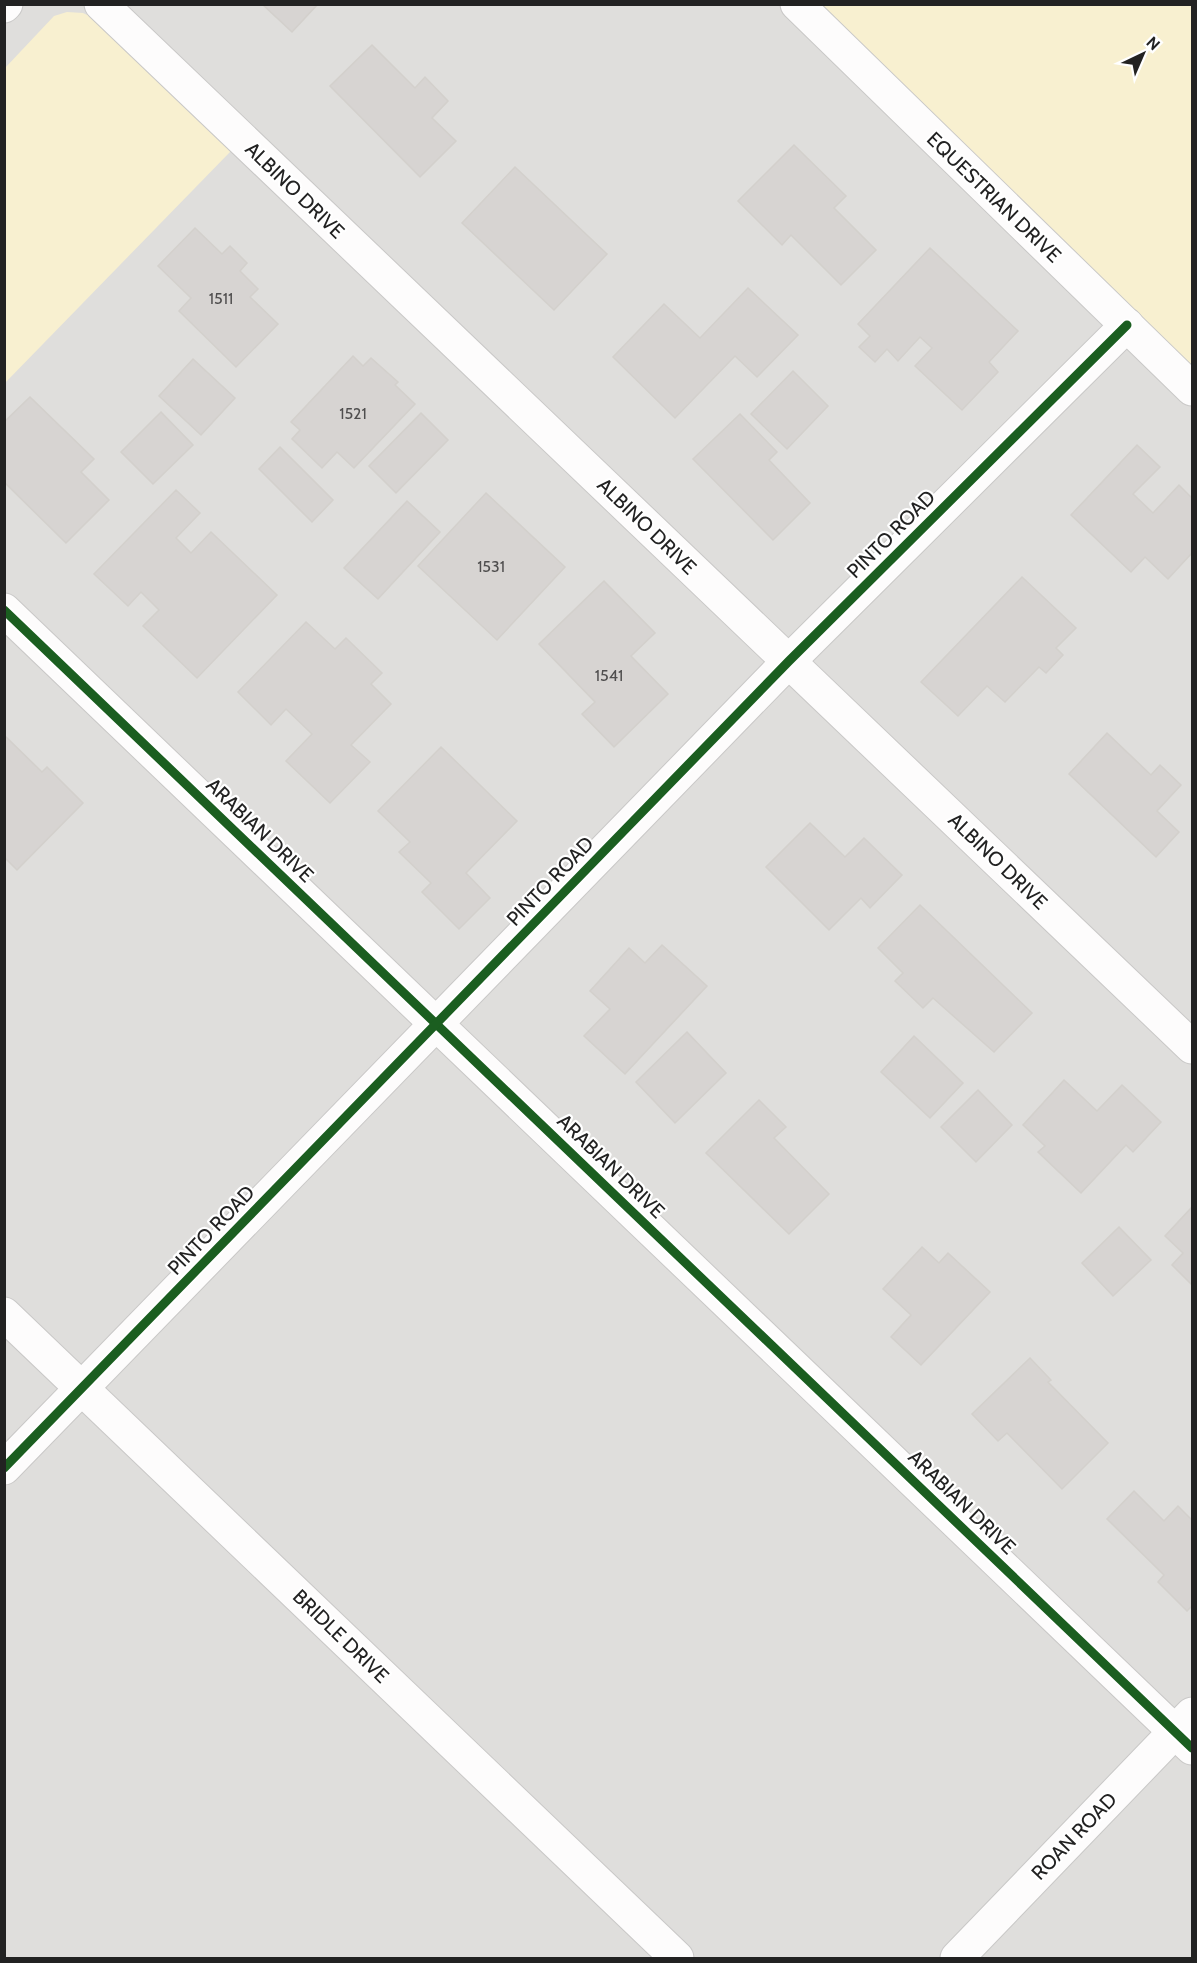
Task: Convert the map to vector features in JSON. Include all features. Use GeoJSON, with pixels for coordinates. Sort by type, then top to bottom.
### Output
{"type":"FeatureCollection","features":[{"type":"Feature","properties":{"kind":"street","name":"ALBINO DRIVE"},"geometry":{"type":"LineString","coordinates":[[101,4],[1192,1047]]}},
{"type":"Feature","properties":{"kind":"street","name":"EQUESTRIAN DRIVE"},"geometry":{"type":"LineString","coordinates":[[797,4],[1192,389]]}},
{"type":"Feature","properties":{"kind":"street","name":"PINTO ROAD"},"geometry":{"type":"LineString","coordinates":[[4,1468],[789,661],[1127,325]]}},
{"type":"Feature","properties":{"kind":"street","name":"ARABIAN DRIVE"},"geometry":{"type":"LineString","coordinates":[[4,610],[436,1024],[1187,1731]]}},
{"type":"Feature","properties":{"kind":"street","name":"BRIDLE DRIVE"},"geometry":{"type":"LineString","coordinates":[[4,1314],[678,1959]]}},
{"type":"Feature","properties":{"kind":"street","name":"ROAN ROAD"},"geometry":{"type":"LineString","coordinates":[[957,1959],[1187,1731]]}},
{"type":"Feature","properties":{"kind":"shaded area"},"geometry":{"type":"Polygon","coordinates":[[[5,5],[796,5],[1192,389],[1192,1958],[5,1958],[5,5]]]}},
{"type":"Feature","properties":{"kind":"sand"},"geometry":{"type":"Polygon","coordinates":[[[796,5],[1192,5],[1192,386],[796,5]]]}},
{"type":"Feature","properties":{"kind":"sand"},"geometry":{"type":"Polygon","coordinates":[[[67,12],[83,13],[100,21],[231,151],[5,383],[5,68],[54,16],[67,12]]]}},
{"type":"Feature","properties":{"kind":"building"},"geometry":{"type":"Polygon","coordinates":[[[262,4],[318,4],[292,32],[262,4]]]}},
{"type":"Feature","properties":{"kind":"building"},"geometry":{"type":"Polygon","coordinates":[[[372,45],[415,88],[425,77],[448,101],[432,118],[456,141],[420,177],[330,86],[372,45]]]}},
{"type":"Feature","properties":{"kind":"building"},"geometry":{"type":"Polygon","coordinates":[[[794,145],[846,196],[834,208],[876,250],[841,285],[791,235],[782,245],[738,201],[794,145]]]}},
{"type":"Feature","properties":{"kind":"building"},"geometry":{"type":"Polygon","coordinates":[[[515,167],[607,254],[554,310],[462,223],[515,167]]]}},
{"type":"Feature","properties":{"kind":"building"},"geometry":{"type":"Polygon","coordinates":[[[195,228],[222,254],[230,246],[247,263],[240,271],[258,289],[250,297],[278,324],[236,367],[179,311],[191,298],[158,266],[195,228]]]}},
{"type":"Feature","properties":{"kind":"building"},"geometry":{"type":"Polygon","coordinates":[[[930,248],[1018,331],[989,362],[998,372],[962,410],[915,366],[932,348],[920,337],[898,361],[887,349],[875,362],[859,347],[870,336],[858,324],[930,248]]]}},
{"type":"Feature","properties":{"kind":"building"},"geometry":{"type":"Polygon","coordinates":[[[748,288],[798,335],[757,377],[735,356],[675,418],[613,357],[664,304],[700,338],[748,288]]]}},
{"type":"Feature","properties":{"kind":"building"},"geometry":{"type":"Polygon","coordinates":[[[353,356],[363,366],[371,358],[398,382],[395,385],[415,404],[354,468],[337,452],[322,468],[292,439],[300,430],[291,422],[353,356]]]}},
{"type":"Feature","properties":{"kind":"building"},"geometry":{"type":"Polygon","coordinates":[[[193,359],[235,398],[201,435],[159,396],[193,359]]]}},
{"type":"Feature","properties":{"kind":"building"},"geometry":{"type":"Polygon","coordinates":[[[793,371],[828,406],[787,449],[751,414],[793,371]]]}},
{"type":"Feature","properties":{"kind":"building"},"geometry":{"type":"Polygon","coordinates":[[[30,397],[94,459],[81,472],[109,500],[66,543],[4,482],[4,422],[30,397]]]}},
{"type":"Feature","properties":{"kind":"building"},"geometry":{"type":"Polygon","coordinates":[[[161,412],[193,445],[153,484],[121,452],[161,412]]]}},
{"type":"Feature","properties":{"kind":"building"},"geometry":{"type":"Polygon","coordinates":[[[421,413],[448,440],[396,493],[369,466],[421,413]]]}},
{"type":"Feature","properties":{"kind":"building"},"geometry":{"type":"Polygon","coordinates":[[[740,414],[777,452],[769,460],[810,503],[773,540],[693,459],[740,414]]]}},
{"type":"Feature","properties":{"kind":"building"},"geometry":{"type":"Polygon","coordinates":[[[1137,445],[1160,467],[1133,494],[1153,513],[1179,485],[1192,498],[1192,553],[1168,579],[1145,557],[1131,572],[1071,515],[1137,445]]]}},
{"type":"Feature","properties":{"kind":"building"},"geometry":{"type":"Polygon","coordinates":[[[280,447],[333,500],[312,522],[259,469],[280,447]]]}},
{"type":"Feature","properties":{"kind":"building"},"geometry":{"type":"Polygon","coordinates":[[[176,490],[200,513],[176,538],[191,553],[211,532],[277,595],[197,678],[143,626],[159,610],[141,592],[128,606],[94,574],[176,490]]]}},
{"type":"Feature","properties":{"kind":"building"},"geometry":{"type":"Polygon","coordinates":[[[486,493],[565,567],[497,640],[418,566],[486,493]]]}},
{"type":"Feature","properties":{"kind":"building"},"geometry":{"type":"Polygon","coordinates":[[[407,501],[440,532],[378,599],[344,568],[407,501]]]}},
{"type":"Feature","properties":{"kind":"building"},"geometry":{"type":"Polygon","coordinates":[[[1022,577],[1076,628],[1056,648],[1063,655],[1046,673],[1039,667],[1005,702],[987,686],[958,716],[921,682],[1022,577]]]}},
{"type":"Feature","properties":{"kind":"building"},"geometry":{"type":"Polygon","coordinates":[[[604,581],[655,633],[631,656],[668,694],[614,747],[582,714],[595,702],[539,644],[604,581]]]}},
{"type":"Feature","properties":{"kind":"building"},"geometry":{"type":"Polygon","coordinates":[[[306,622],[335,649],[346,638],[382,673],[371,684],[391,704],[351,745],[370,762],[330,803],[286,761],[312,734],[286,709],[271,725],[238,692],[306,622]]]}},
{"type":"Feature","properties":{"kind":"building"},"geometry":{"type":"Polygon","coordinates":[[[1107,733],[1151,775],[1160,765],[1181,785],[1157,811],[1179,832],[1156,857],[1069,774],[1107,733]]]}},
{"type":"Feature","properties":{"kind":"building"},"geometry":{"type":"Polygon","coordinates":[[[4,735],[42,772],[47,767],[83,803],[17,870],[4,857],[4,735]]]}},
{"type":"Feature","properties":{"kind":"building"},"geometry":{"type":"Polygon","coordinates":[[[441,747],[517,821],[466,873],[490,898],[459,929],[422,892],[431,883],[399,852],[410,842],[378,811],[441,747]]]}},
{"type":"Feature","properties":{"kind":"building"},"geometry":{"type":"Polygon","coordinates":[[[810,823],[845,857],[864,838],[902,875],[870,908],[861,898],[829,930],[766,867],[810,823]]]}},
{"type":"Feature","properties":{"kind":"building"},"geometry":{"type":"Polygon","coordinates":[[[920,905],[1032,1013],[994,1052],[933,998],[923,1008],[895,981],[903,973],[878,948],[920,905]]]}},
{"type":"Feature","properties":{"kind":"building"},"geometry":{"type":"Polygon","coordinates":[[[662,945],[707,986],[625,1074],[584,1036],[610,1009],[590,991],[629,948],[645,963],[662,945]]]}},
{"type":"Feature","properties":{"kind":"building"},"geometry":{"type":"Polygon","coordinates":[[[687,1032],[726,1073],[675,1123],[636,1082],[687,1032]]]}},
{"type":"Feature","properties":{"kind":"building"},"geometry":{"type":"Polygon","coordinates":[[[914,1036],[963,1083],[930,1118],[881,1072],[914,1036]]]}},
{"type":"Feature","properties":{"kind":"building"},"geometry":{"type":"Polygon","coordinates":[[[1064,1080],[1097,1111],[1122,1085],[1161,1122],[1133,1152],[1126,1145],[1081,1193],[1038,1152],[1045,1146],[1023,1125],[1064,1080]]]}},
{"type":"Feature","properties":{"kind":"building"},"geometry":{"type":"Polygon","coordinates":[[[978,1090],[1012,1125],[976,1162],[941,1127],[978,1090]]]}},
{"type":"Feature","properties":{"kind":"building"},"geometry":{"type":"Polygon","coordinates":[[[759,1100],[786,1127],[774,1138],[829,1194],[789,1234],[706,1153],[759,1100]]]}},
{"type":"Feature","properties":{"kind":"building"},"geometry":{"type":"Polygon","coordinates":[[[1192,1207],[1192,1285],[1172,1265],[1183,1253],[1165,1236],[1192,1207]]]}},
{"type":"Feature","properties":{"kind":"building"},"geometry":{"type":"Polygon","coordinates":[[[1119,1227],[1151,1260],[1113,1296],[1082,1263],[1119,1227]]]}},
{"type":"Feature","properties":{"kind":"building"},"geometry":{"type":"Polygon","coordinates":[[[922,1247],[939,1263],[948,1253],[990,1292],[921,1365],[891,1337],[911,1315],[883,1289],[922,1247]]]}},
{"type":"Feature","properties":{"kind":"building"},"geometry":{"type":"Polygon","coordinates":[[[1030,1358],[1051,1380],[1048,1382],[1108,1443],[1062,1489],[1007,1433],[998,1441],[972,1414],[1030,1358]]]}},
{"type":"Feature","properties":{"kind":"building"},"geometry":{"type":"Polygon","coordinates":[[[1134,1491],[1164,1521],[1178,1506],[1192,1520],[1192,1606],[1187,1611],[1158,1582],[1164,1575],[1107,1519],[1134,1491]]]}},
{"type":"Feature","properties":{"kind":"cycle path"},"geometry":{"type":"LineString","coordinates":[[4,1468],[789,661],[1127,325]]}},
{"type":"Feature","properties":{"kind":"cycle path"},"geometry":{"type":"LineString","coordinates":[[4,610],[1192,1748]]}}]}
